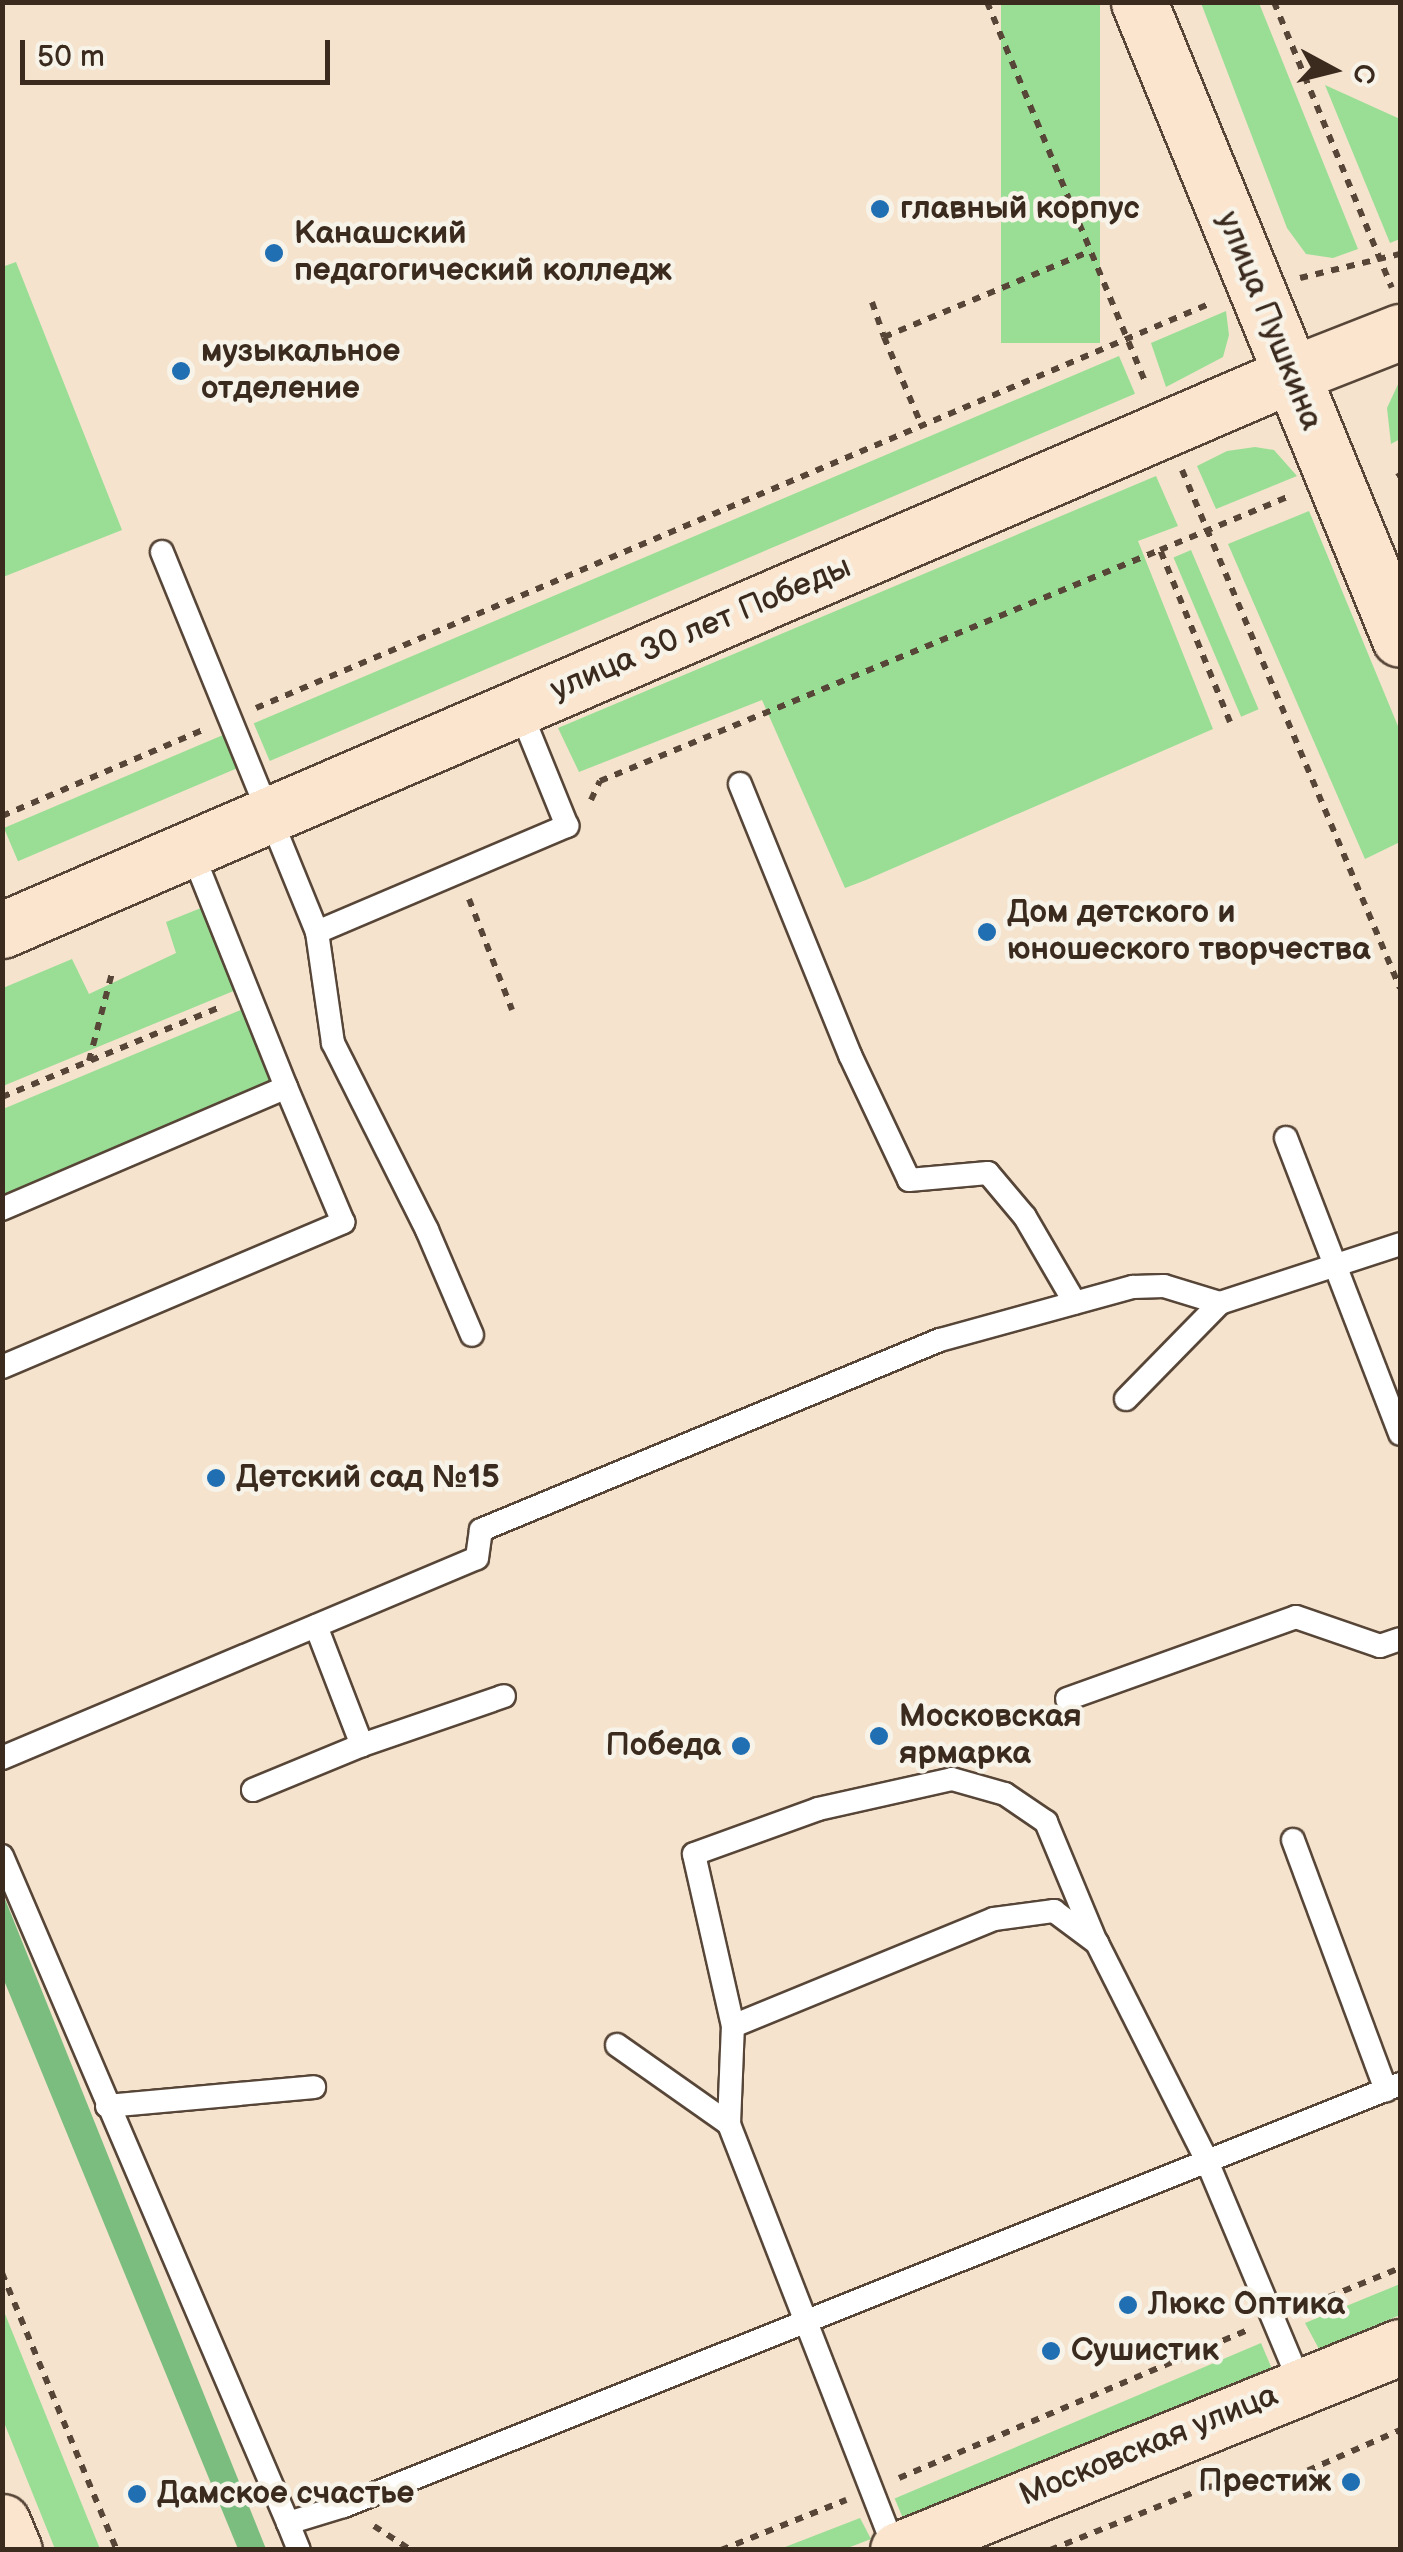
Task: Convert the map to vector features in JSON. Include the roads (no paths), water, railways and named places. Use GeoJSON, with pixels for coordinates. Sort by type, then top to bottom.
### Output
{"type":"FeatureCollection","features":[{"type":"Feature","properties":{"kind":"street","name":"улица Пушкина"},"geometry":{"type":"LineString","coordinates":[[1139,2],[1400,639]]}},
{"type":"Feature","properties":{"kind":"street","name":"улица 30 лет Победы"},"geometry":{"type":"LineString","coordinates":[[2,930],[1290,376],[1398,314]]}},
{"type":"Feature","properties":{"kind":"street","name":"Московская улица"},"geometry":{"type":"LineString","coordinates":[[897,2550],[1400,2346]]}},
{"type":"Feature","properties":{"kind":"street"},"geometry":{"type":"LineString","coordinates":[[2,2522],[14,2550]]}},
{"type":"Feature","properties":{"kind":"lane"},"geometry":{"type":"LineString","coordinates":[[162,552],[318,932],[333,1043],[427,1230],[472,1335]]}},
{"type":"Feature","properties":{"kind":"lane"},"geometry":{"type":"LineString","coordinates":[[318,932],[567,826],[518,708]]}},
{"type":"Feature","properties":{"kind":"lane"},"geometry":{"type":"LineString","coordinates":[[740,784],[850,1055],[909,1180],[988,1174],[1026,1217],[1075,1303]]}},
{"type":"Feature","properties":{"kind":"lane"},"geometry":{"type":"LineString","coordinates":[[2,1367],[343,1222],[191,849]]}},
{"type":"Feature","properties":{"kind":"lane"},"geometry":{"type":"LineString","coordinates":[[2,1210],[286,1087]]}},
{"type":"Feature","properties":{"kind":"lane"},"geometry":{"type":"LineString","coordinates":[[1286,1138],[1400,1434]]}},
{"type":"Feature","properties":{"kind":"lane"},"geometry":{"type":"LineString","coordinates":[[1126,1399],[1220,1303],[1400,1244]]}},
{"type":"Feature","properties":{"kind":"lane"},"geometry":{"type":"LineString","coordinates":[[2,1758],[477,1558],[482,1530],[940,1340],[1133,1286],[1164,1286],[1220,1303]]}},
{"type":"Feature","properties":{"kind":"lane"},"geometry":{"type":"LineString","coordinates":[[1067,1699],[1296,1617],[1380,1646],[1400,1639]]}},
{"type":"Feature","properties":{"kind":"lane"},"geometry":{"type":"LineString","coordinates":[[316,1626],[362,1745]]}},
{"type":"Feature","properties":{"kind":"lane"},"geometry":{"type":"LineString","coordinates":[[253,1790],[362,1745],[504,1696]]}},
{"type":"Feature","properties":{"kind":"lane"},"geometry":{"type":"LineString","coordinates":[[897,2550],[728,2124],[733,2026],[694,1854],[818,1809],[952,1779],[1005,1794],[1046,1822],[1097,1943],[1206,2159],[1300,2384]]}},
{"type":"Feature","properties":{"kind":"lane"},"geometry":{"type":"LineString","coordinates":[[288,2523],[344,2506],[1393,2087],[1293,1840]]}},
{"type":"Feature","properties":{"kind":"lane"},"geometry":{"type":"LineString","coordinates":[[2,1856],[299,2550]]}},
{"type":"Feature","properties":{"kind":"lane"},"geometry":{"type":"LineString","coordinates":[[733,2026],[994,1918],[1054,1912],[1097,1943]]}},
{"type":"Feature","properties":{"kind":"lane"},"geometry":{"type":"LineString","coordinates":[[618,2046],[728,2124]]}},
{"type":"Feature","properties":{"kind":"lane"},"geometry":{"type":"LineString","coordinates":[[107,2106],[314,2087]]}},
{"type":"Feature","properties":{"kind":"place","name":"главный корпус"},"geometry":{"type":"Point","coordinates":[880,209]}},
{"type":"Feature","properties":{"kind":"place","name":"Канашский педагогический колледж"},"geometry":{"type":"Point","coordinates":[274,253]}},
{"type":"Feature","properties":{"kind":"place","name":"музыкальное отделение"},"geometry":{"type":"Point","coordinates":[181,371]}},
{"type":"Feature","properties":{"kind":"place","name":"Дом детского и юношеского творчества"},"geometry":{"type":"Point","coordinates":[987,932]}},
{"type":"Feature","properties":{"kind":"place","name":"Детский сад №15"},"geometry":{"type":"Point","coordinates":[216,1478]}},
{"type":"Feature","properties":{"kind":"place","name":"Московская ярмарка"},"geometry":{"type":"Point","coordinates":[879,1736]}},
{"type":"Feature","properties":{"kind":"place","name":"Победа"},"geometry":{"type":"Point","coordinates":[741,1746]}},
{"type":"Feature","properties":{"kind":"place","name":"Люкс Оптика"},"geometry":{"type":"Point","coordinates":[1128,2305]}},
{"type":"Feature","properties":{"kind":"place","name":"Сушистик"},"geometry":{"type":"Point","coordinates":[1051,2351]}},
{"type":"Feature","properties":{"kind":"place","name":"Престиж"},"geometry":{"type":"Point","coordinates":[1351,2482]}},
{"type":"Feature","properties":{"kind":"place","name":"Дамское счастье"},"geometry":{"type":"Point","coordinates":[137,2494]}}]}
